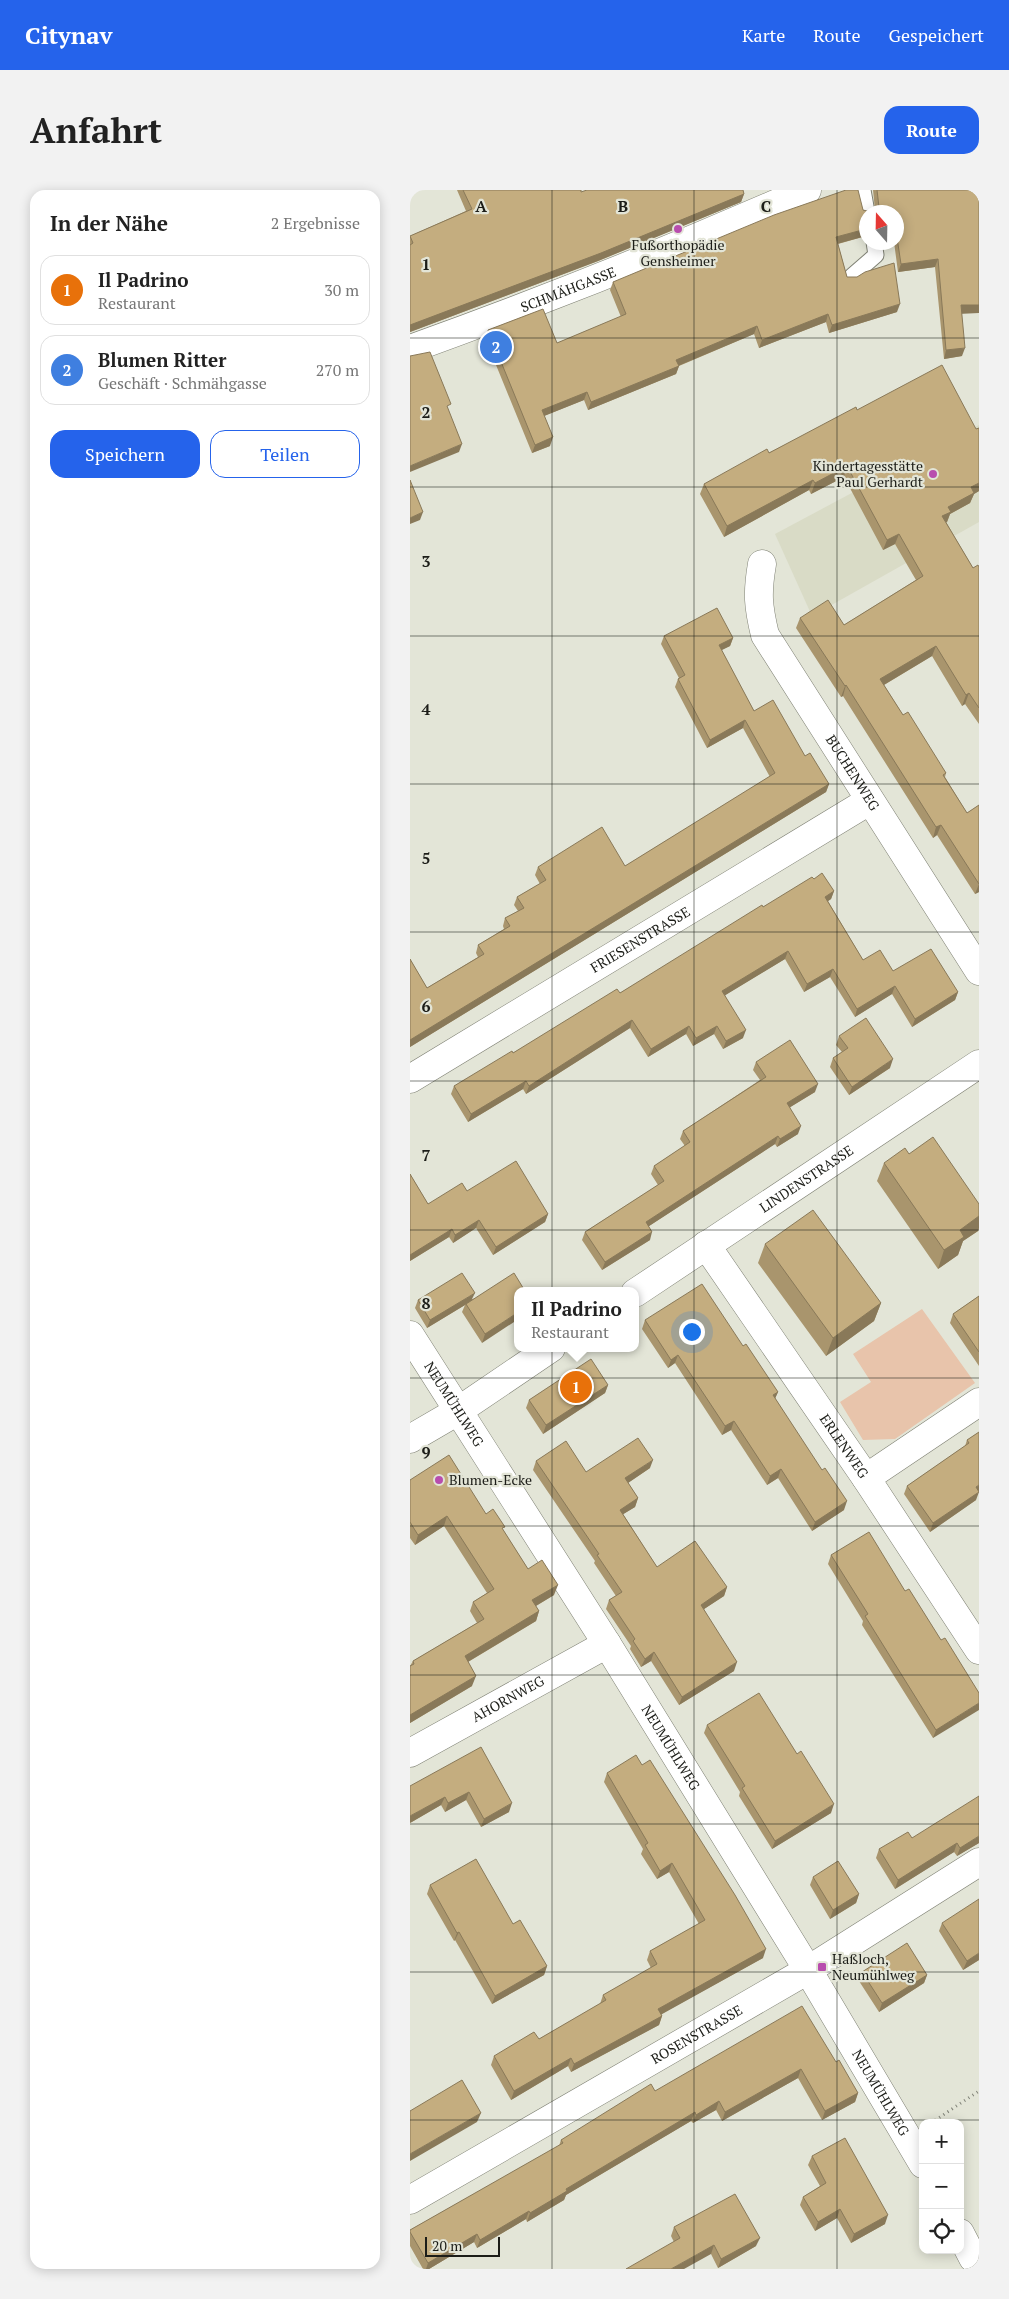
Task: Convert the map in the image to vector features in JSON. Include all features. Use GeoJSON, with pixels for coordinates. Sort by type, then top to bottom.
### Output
{"type":"FeatureCollection","features":[{"type":"Feature","properties":{"kind":"street","name":"SCHMÄHGASSE"},"geometry":{"type":"LineString","coordinates":[[410,349],[522,309],[695,240],[807,190]]}},
{"type":"Feature","properties":{"kind":"street","name":"BUCHENWEG"},"geometry":{"type":"LineString","coordinates":[[762,564],[758,591],[758,608],[765,635],[979,971]]}},
{"type":"Feature","properties":{"kind":"street","name":"FRIESENSTRASSE"},"geometry":{"type":"LineString","coordinates":[[410,1079],[870,801]]}},
{"type":"Feature","properties":{"kind":"street","name":"LINDENSTRASSE"},"geometry":{"type":"LineString","coordinates":[[639,1290],[979,1064]]}},
{"type":"Feature","properties":{"kind":"street","name":"ERLENWEG"},"geometry":{"type":"LineString","coordinates":[[706,1245],[866,1478],[979,1650]]}},
{"type":"Feature","properties":{"kind":"street","name":"NEUMÜHLWEG"},"geometry":{"type":"LineString","coordinates":[[410,1335],[607,1644],[808,1970],[919,2157]]}},
{"type":"Feature","properties":{"kind":"street"},"geometry":{"type":"LineString","coordinates":[[410,1439],[458,1411],[545,1352]]}},
{"type":"Feature","properties":{"kind":"street"},"geometry":{"type":"LineString","coordinates":[[866,1478],[979,1402]]}},
{"type":"Feature","properties":{"kind":"street","name":"AHORNWEG"},"geometry":{"type":"LineString","coordinates":[[410,1753],[607,1644]]}},
{"type":"Feature","properties":{"kind":"street","name":"ROSENSTRASSE"},"geometry":{"type":"LineString","coordinates":[[410,2200],[808,1970],[979,1862]]}},
{"type":"Feature","properties":{"kind":"street"},"geometry":{"type":"LineString","coordinates":[[964,2245],[970,2261]]}},
{"type":"Feature","properties":{"kind":"lane"},"geometry":{"type":"LineString","coordinates":[[863,190],[866,205]]}},
{"type":"Feature","properties":{"kind":"lane"},"geometry":{"type":"LineString","coordinates":[[852,276],[876,255],[875,250]]}},
{"type":"Feature","properties":{"kind":"path"},"geometry":{"type":"LineString","coordinates":[[937,2119],[979,2091]]}},
{"type":"Feature","properties":{"kind":"shaded area","name":"Kindertagesstätte Paul Gerhardt"},"geometry":{"type":"Polygon","coordinates":[[[979,425],[979,522],[812,616],[775,534],[979,425]]]}},
{"type":"Feature","properties":{"kind":"shaded area"},"geometry":{"type":"Polygon","coordinates":[[[922,1309],[975,1383],[895,1439],[863,1440],[840,1402],[871,1382],[853,1354],[922,1309]]]}},
{"type":"Feature","properties":{"kind":"building"},"geometry":{"type":"Polygon","coordinates":[[[463,190],[581,190],[581,192],[587,190],[743,190],[744,194],[601,253],[410,325],[410,245],[413,243],[410,236],[472,209],[463,190]]]}},
{"type":"Feature","properties":{"kind":"building"},"geometry":{"type":"Polygon","coordinates":[[[846,190],[858,190],[862,205],[859,205],[859,231],[836,237],[847,277],[857,277],[865,272],[894,263],[900,304],[832,325],[828,314],[762,340],[757,326],[676,360],[679,366],[591,402],[587,392],[542,410],[553,437],[535,445],[488,330],[543,309],[557,343],[626,314],[613,282],[774,215],[846,190]]]}},
{"type":"Feature","properties":{"kind":"building"},"geometry":{"type":"Polygon","coordinates":[[[877,190],[979,190],[979,305],[961,305],[965,348],[946,350],[938,259],[901,264],[899,250],[904,250],[904,205],[879,205],[877,190]]]}},
{"type":"Feature","properties":{"kind":"building"},"geometry":{"type":"Polygon","coordinates":[[[430,352],[451,404],[447,406],[462,444],[410,466],[410,356],[430,352]]]}},
{"type":"Feature","properties":{"kind":"building"},"geometry":{"type":"Polygon","coordinates":[[[942,365],[976,429],[979,428],[979,483],[971,487],[974,493],[948,507],[951,512],[942,516],[973,568],[978,565],[979,567],[979,708],[969,693],[966,695],[936,646],[880,679],[903,715],[908,712],[946,773],[943,775],[967,813],[979,805],[979,884],[941,825],[936,827],[846,685],[800,618],[828,600],[844,625],[923,576],[899,534],[887,540],[847,466],[815,483],[813,480],[727,526],[704,484],[767,449],[769,453],[856,407],[857,410],[942,365]]]}},
{"type":"Feature","properties":{"kind":"building"},"geometry":{"type":"Polygon","coordinates":[[[410,480],[423,512],[410,518],[410,480]]]}},
{"type":"Feature","properties":{"kind":"building"},"geometry":{"type":"Polygon","coordinates":[[[717,608],[733,638],[719,645],[754,711],[773,700],[805,756],[810,753],[829,784],[410,1040],[410,959],[427,988],[484,954],[478,945],[510,926],[505,918],[524,908],[517,897],[546,880],[538,867],[602,827],[625,866],[775,773],[745,720],[710,740],[678,679],[685,675],[664,636],[717,608]]]}},
{"type":"Feature","properties":{"kind":"building"},"geometry":{"type":"Polygon","coordinates":[[[822,873],[834,891],[825,897],[863,960],[880,950],[893,971],[931,949],[958,992],[915,1019],[895,986],[857,1009],[833,969],[807,984],[788,951],[722,991],[746,1030],[726,1041],[717,1026],[696,1038],[689,1026],[651,1049],[632,1020],[529,1086],[526,1081],[471,1114],[454,1086],[512,1051],[513,1053],[617,989],[620,993],[762,905],[763,907],[812,877],[814,879],[822,873]]]}},
{"type":"Feature","properties":{"kind":"building"},"geometry":{"type":"Polygon","coordinates":[[[866,1018],[893,1059],[852,1087],[833,1058],[848,1048],[839,1036],[866,1018]]]}},
{"type":"Feature","properties":{"kind":"building"},"geometry":{"type":"Polygon","coordinates":[[[790,1040],[818,1084],[787,1103],[801,1126],[780,1139],[778,1136],[646,1222],[652,1232],[605,1262],[585,1232],[664,1181],[654,1166],[690,1142],[683,1131],[766,1077],[756,1062],[790,1040]]]}},
{"type":"Feature","properties":{"kind":"building"},"geometry":{"type":"Polygon","coordinates":[[[933,1137],[979,1204],[979,1216],[960,1230],[964,1237],[944,1250],[884,1163],[905,1148],[909,1154],[933,1137]]]}},
{"type":"Feature","properties":{"kind":"building"},"geometry":{"type":"Polygon","coordinates":[[[516,1161],[548,1214],[496,1247],[479,1220],[455,1235],[452,1229],[410,1255],[410,1174],[428,1204],[462,1183],[467,1191],[516,1161]]]}},
{"type":"Feature","properties":{"kind":"building"},"geometry":{"type":"Polygon","coordinates":[[[813,1210],[881,1303],[833,1338],[765,1244],[813,1210]]]}},
{"type":"Feature","properties":{"kind":"building"},"geometry":{"type":"Polygon","coordinates":[[[462,1273],[475,1293],[430,1320],[418,1300],[462,1273]]]}},
{"type":"Feature","properties":{"kind":"building"},"geometry":{"type":"Polygon","coordinates":[[[514,1273],[523,1287],[514,1287],[514,1315],[485,1334],[466,1304],[514,1273]]]}},
{"type":"Feature","properties":{"kind":"building"},"geometry":{"type":"Polygon","coordinates":[[[702,1284],[743,1346],[746,1344],[778,1392],[773,1395],[822,1470],[825,1468],[847,1501],[815,1522],[781,1469],[770,1476],[734,1421],[725,1426],[678,1355],[671,1360],[645,1320],[702,1284]]]}},
{"type":"Feature","properties":{"kind":"building"},"geometry":{"type":"Polygon","coordinates":[[[979,1296],[979,1352],[953,1314],[979,1296]]]}},
{"type":"Feature","properties":{"kind":"building"},"geometry":{"type":"Polygon","coordinates":[[[591,1359],[608,1385],[546,1425],[529,1400],[591,1359]]]}},
{"type":"Feature","properties":{"kind":"building"},"geometry":{"type":"Polygon","coordinates":[[[979,1432],[979,1485],[976,1487],[979,1492],[933,1523],[907,1486],[969,1443],[967,1440],[979,1432]]]}},
{"type":"Feature","properties":{"kind":"building"},"geometry":{"type":"Polygon","coordinates":[[[638,1438],[653,1460],[625,1478],[638,1498],[620,1510],[657,1567],[695,1541],[727,1587],[701,1605],[737,1662],[682,1697],[654,1652],[645,1659],[633,1641],[635,1639],[609,1600],[622,1592],[597,1555],[599,1554],[536,1461],[566,1441],[586,1472],[638,1438]]]}},
{"type":"Feature","properties":{"kind":"building"},"geometry":{"type":"Polygon","coordinates":[[[449,1455],[486,1514],[493,1509],[505,1527],[502,1528],[528,1569],[542,1560],[558,1585],[532,1600],[539,1611],[465,1656],[476,1676],[410,1715],[410,1666],[414,1664],[413,1661],[484,1619],[473,1602],[494,1589],[447,1516],[418,1535],[410,1522],[410,1480],[449,1455]]]}},
{"type":"Feature","properties":{"kind":"building"},"geometry":{"type":"Polygon","coordinates":[[[869,1532],[905,1591],[909,1589],[941,1640],[945,1638],[979,1693],[979,1703],[936,1730],[865,1616],[868,1614],[831,1555],[869,1532]]]}},
{"type":"Feature","properties":{"kind":"building"},"geometry":{"type":"Polygon","coordinates":[[[759,1693],[797,1754],[801,1751],[834,1804],[775,1841],[742,1788],[745,1786],[707,1725],[759,1693]]]}},
{"type":"Feature","properties":{"kind":"building"},"geometry":{"type":"Polygon","coordinates":[[[481,1747],[512,1803],[484,1819],[469,1792],[448,1803],[445,1797],[410,1816],[410,1786],[481,1747]]]}},
{"type":"Feature","properties":{"kind":"building"},"geometry":{"type":"Polygon","coordinates":[[[636,1755],[642,1765],[650,1760],[735,1895],[766,1949],[658,2009],[662,2016],[574,2064],[571,2058],[514,2091],[494,2056],[534,2032],[539,2039],[606,2000],[603,1995],[657,1964],[650,1951],[705,1920],[672,1863],[660,1871],[645,1845],[648,1843],[607,1773],[636,1755]]]}},
{"type":"Feature","properties":{"kind":"building"},"geometry":{"type":"Polygon","coordinates":[[[979,1796],[979,1836],[960,1848],[957,1843],[898,1880],[879,1849],[908,1832],[912,1838],[979,1796]]]}},
{"type":"Feature","properties":{"kind":"building"},"geometry":{"type":"Polygon","coordinates":[[[476,1859],[513,1924],[520,1920],[547,1966],[495,1996],[430,1885],[476,1859]]]}},
{"type":"Feature","properties":{"kind":"building"},"geometry":{"type":"Polygon","coordinates":[[[838,1861],[859,1894],[833,1910],[813,1877],[838,1861]]]}},
{"type":"Feature","properties":{"kind":"building"},"geometry":{"type":"Polygon","coordinates":[[[979,1899],[979,1953],[967,1961],[942,1923],[979,1899]]]}},
{"type":"Feature","properties":{"kind":"building"},"geometry":{"type":"Polygon","coordinates":[[[907,1943],[927,1975],[882,2003],[862,1972],[907,1943]]]}},
{"type":"Feature","properties":{"kind":"building"},"geometry":{"type":"Polygon","coordinates":[[[802,2006],[836,2062],[839,2060],[858,2093],[825,2111],[801,2069],[725,2112],[719,2101],[696,2115],[695,2112],[566,2189],[567,2191],[530,2213],[529,2211],[480,2240],[477,2234],[428,2263],[410,2230],[563,2143],[561,2140],[651,2084],[655,2091],[802,2006]]]}},
{"type":"Feature","properties":{"kind":"building"},"geometry":{"type":"Polygon","coordinates":[[[462,2080],[481,2113],[410,2154],[410,2111],[462,2080]]]}},
{"type":"Feature","properties":{"kind":"building"},"geometry":{"type":"Polygon","coordinates":[[[845,2138],[888,2215],[854,2234],[840,2209],[818,2222],[803,2197],[826,2183],[812,2156],[845,2138]]]}},
{"type":"Feature","properties":{"kind":"building"},"geometry":{"type":"Polygon","coordinates":[[[735,2194],[760,2238],[721,2259],[714,2245],[671,2269],[626,2269],[680,2238],[674,2227],[735,2194]]]}},
{"type":"Feature","properties":{"kind":"place","name":"Fußorthopädie Gensheimer"},"geometry":{"type":"Point","coordinates":[678,229]}},
{"type":"Feature","properties":{"kind":"place","name":"Blumen Ritter"},"geometry":{"type":"Point","coordinates":[496,347]}},
{"type":"Feature","properties":{"kind":"place","name":"Kindertagesstätte Paul Gerhardt"},"geometry":{"type":"Point","coordinates":[933,474]}},
{"type":"Feature","properties":{"kind":"place","name":"Il Padrino"},"geometry":{"type":"Point","coordinates":[576,1387]}},
{"type":"Feature","properties":{"kind":"place","name":"Blumen-Ecke"},"geometry":{"type":"Point","coordinates":[439,1480]}},
{"type":"Feature","properties":{"kind":"place","name":"Haßloch, Neumühlweg"},"geometry":{"type":"Point","coordinates":[822,1967]}}]}
